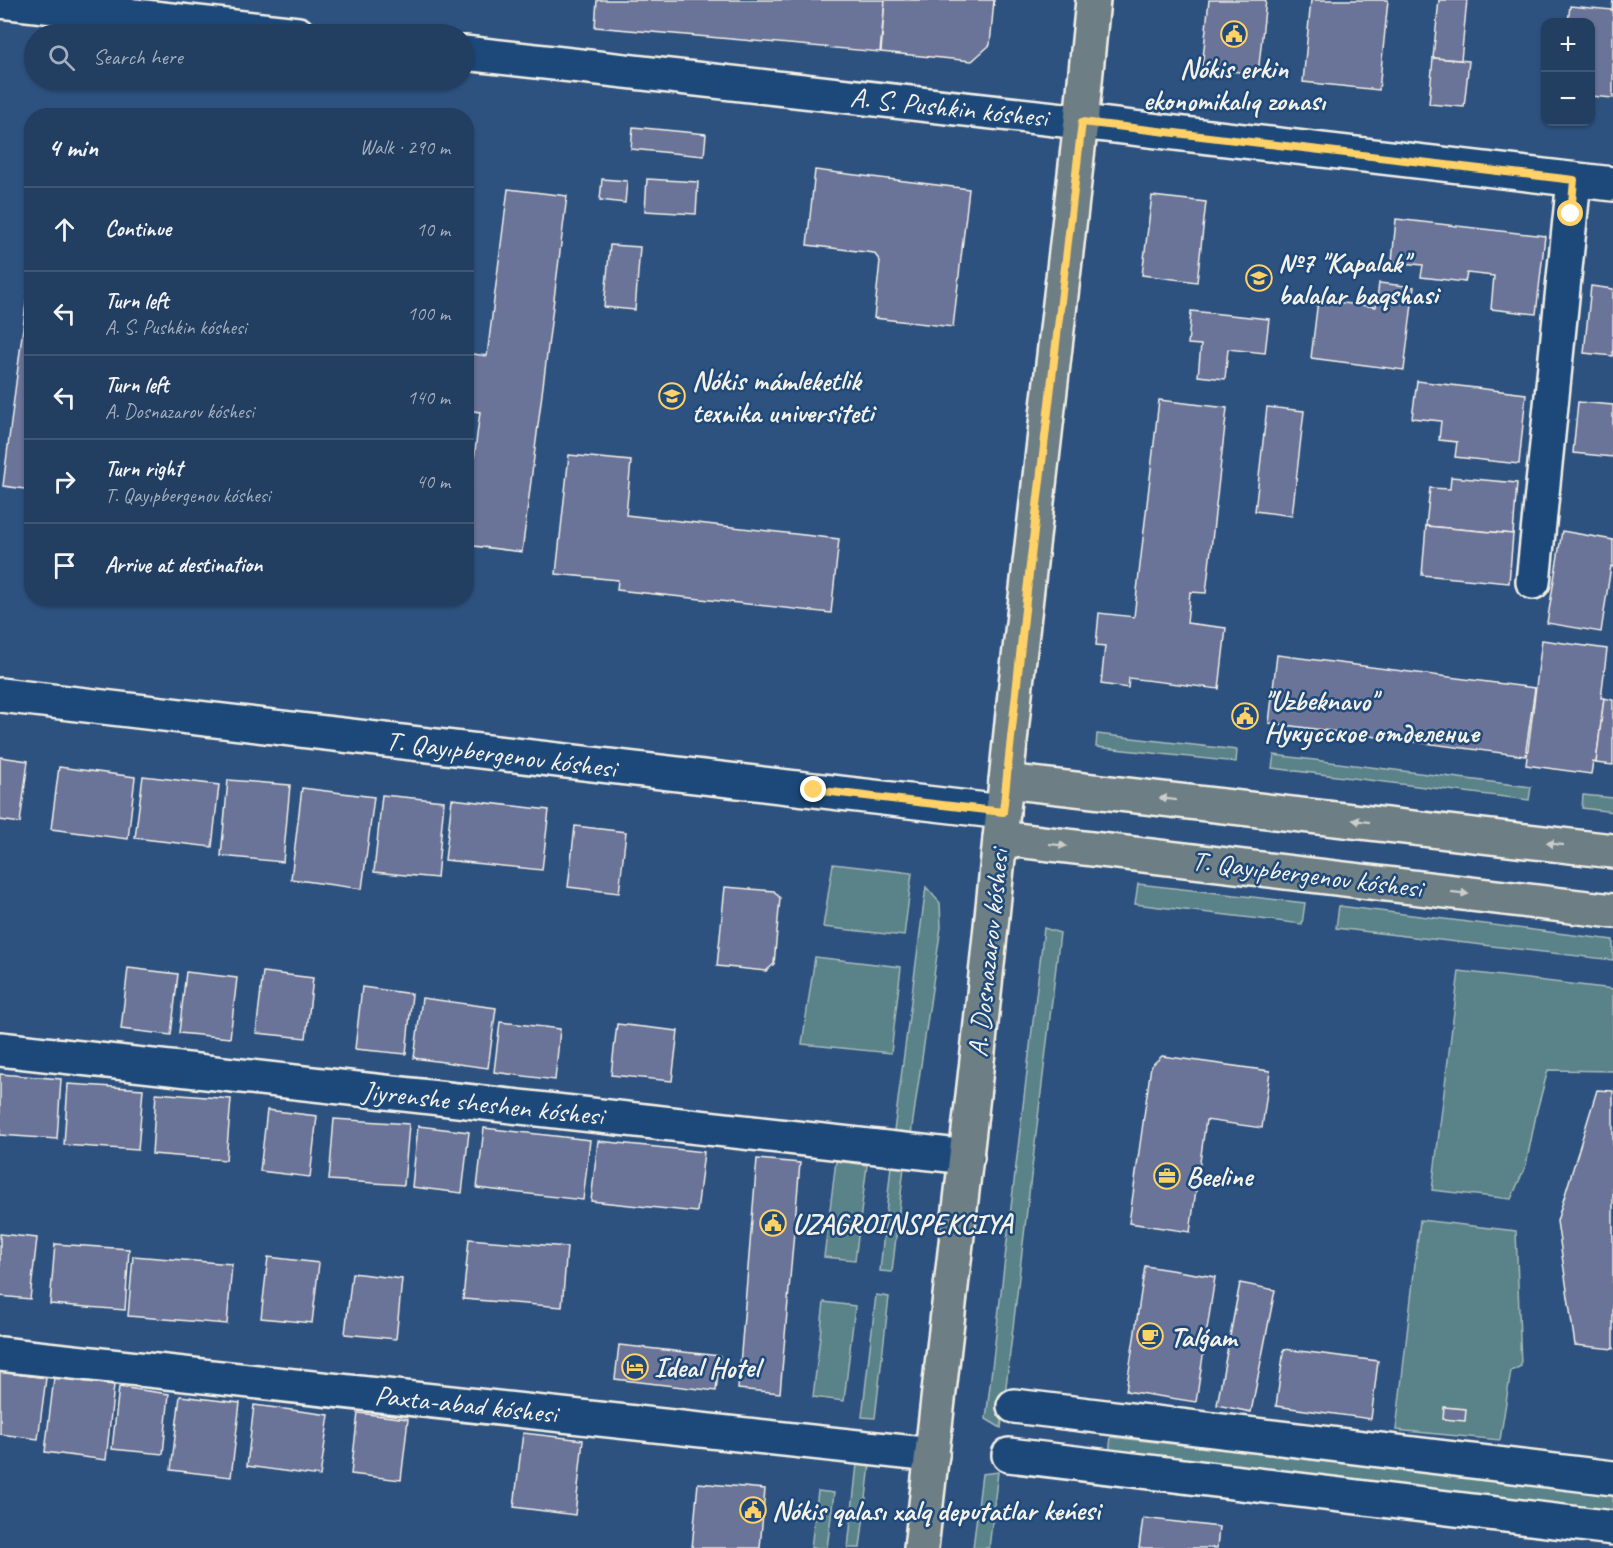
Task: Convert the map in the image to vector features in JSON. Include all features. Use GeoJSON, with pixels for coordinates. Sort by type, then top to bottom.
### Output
{"type":"FeatureCollection","features":[{"type":"Feature","properties":{"kind":"main road","name":"A. Dosnazarov kóshesi"},"geometry":{"type":"LineString","coordinates":[[921,1548],[967,1157],[1024,614],[1082,122],[1093,0]]}},
{"type":"Feature","properties":{"kind":"main road","name":"T. Qayıpbergenov kóshesi"},"geometry":{"type":"LineString","coordinates":[[1003,810],[1613,851]]}},
{"type":"Feature","properties":{"kind":"main road","name":"T. Qayıpbergenov kóshesi"},"geometry":{"type":"LineString","coordinates":[[1003,810],[1613,911]]}},
{"type":"Feature","properties":{"kind":"street"},"geometry":{"type":"LineString","coordinates":[[0,1],[208,24]]}},
{"type":"Feature","properties":{"kind":"street","name":"A. S. Pushkin kóshesi"},"geometry":{"type":"LineString","coordinates":[[474,54],[1613,184]]}},
{"type":"Feature","properties":{"kind":"street"},"geometry":{"type":"LineString","coordinates":[[1533,582],[1574,180]]}},
{"type":"Feature","properties":{"kind":"street","name":"T. Qayıpbergenov kóshesi"},"geometry":{"type":"LineString","coordinates":[[0,695],[1003,810]]}},
{"type":"Feature","properties":{"kind":"street","name":"Jiyrenshe sheshen kóshesi"},"geometry":{"type":"LineString","coordinates":[[0,1049],[967,1157]]}},
{"type":"Feature","properties":{"kind":"street","name":"Paxta-abad kóshesi"},"geometry":{"type":"LineString","coordinates":[[0,1354],[932,1455]]}},
{"type":"Feature","properties":{"kind":"street"},"geometry":{"type":"LineString","coordinates":[[1014,1406],[1613,1478]]}},
{"type":"Feature","properties":{"kind":"street"},"geometry":{"type":"LineString","coordinates":[[1009,1455],[1613,1528]]}},
{"type":"Feature","properties":{"kind":"green space"},"geometry":{"type":"Polygon","coordinates":[[[1097,734],[1237,750],[1236,762],[1096,747],[1097,734]]]}},
{"type":"Feature","properties":{"kind":"green space"},"geometry":{"type":"Polygon","coordinates":[[[1274,755],[1531,787],[1529,800],[1272,768],[1274,755]]]}},
{"type":"Feature","properties":{"kind":"green space"},"geometry":{"type":"Polygon","coordinates":[[[1583,795],[1613,798],[1613,812],[1582,808],[1583,795]]]}},
{"type":"Feature","properties":{"kind":"green space"},"geometry":{"type":"Polygon","coordinates":[[[833,864],[912,873],[904,936],[823,927],[833,864]]]}},
{"type":"Feature","properties":{"kind":"green space"},"geometry":{"type":"Polygon","coordinates":[[[1138,884],[1305,903],[1302,924],[1135,904],[1138,884]]]}},
{"type":"Feature","properties":{"kind":"green space"},"geometry":{"type":"Polygon","coordinates":[[[926,887],[940,903],[941,927],[911,1134],[894,1131],[926,887]]]}},
{"type":"Feature","properties":{"kind":"green space"},"geometry":{"type":"Polygon","coordinates":[[[1339,906],[1613,940],[1613,960],[1336,928],[1339,906]]]}},
{"type":"Feature","properties":{"kind":"green space"},"geometry":{"type":"Polygon","coordinates":[[[1044,928],[1060,933],[1001,1428],[986,1419],[1044,928]]]}},
{"type":"Feature","properties":{"kind":"green space"},"geometry":{"type":"Polygon","coordinates":[[[815,957],[901,967],[891,1053],[802,1044],[815,957]]]}},
{"type":"Feature","properties":{"kind":"green space"},"geometry":{"type":"Polygon","coordinates":[[[1459,971],[1613,989],[1613,1071],[1548,1070],[1526,1165],[1511,1199],[1432,1190],[1459,971]]]}},
{"type":"Feature","properties":{"kind":"green space"},"geometry":{"type":"Polygon","coordinates":[[[836,1161],[867,1165],[855,1260],[824,1257],[836,1161]]]}},
{"type":"Feature","properties":{"kind":"green space"},"geometry":{"type":"Polygon","coordinates":[[[891,1166],[904,1167],[892,1272],[880,1271],[891,1166]]]}},
{"type":"Feature","properties":{"kind":"green space"},"geometry":{"type":"Polygon","coordinates":[[[1420,1220],[1516,1231],[1521,1366],[1511,1371],[1500,1440],[1396,1430],[1420,1220]]]}},
{"type":"Feature","properties":{"kind":"green space"},"geometry":{"type":"Polygon","coordinates":[[[876,1295],[889,1297],[875,1418],[862,1417],[876,1295]]]}},
{"type":"Feature","properties":{"kind":"green space"},"geometry":{"type":"Polygon","coordinates":[[[824,1302],[855,1306],[844,1401],[813,1397],[824,1302]]]}},
{"type":"Feature","properties":{"kind":"green space"},"geometry":{"type":"Polygon","coordinates":[[[1111,1437],[1613,1494],[1613,1511],[1109,1454],[1111,1437]]]}},
{"type":"Feature","properties":{"kind":"green space"},"geometry":{"type":"Polygon","coordinates":[[[857,1464],[870,1465],[860,1548],[848,1548],[857,1464]]]}},
{"type":"Feature","properties":{"kind":"green space"},"geometry":{"type":"Polygon","coordinates":[[[998,1472],[989,1548],[973,1548],[982,1474],[998,1472]]]}},
{"type":"Feature","properties":{"kind":"green space"},"geometry":{"type":"Polygon","coordinates":[[[818,1491],[834,1493],[827,1548],[811,1548],[818,1491]]]}},
{"type":"Feature","properties":{"kind":"building"},"geometry":{"type":"Polygon","coordinates":[[[597,0],[885,0],[880,52],[595,27],[597,0]]]}},
{"type":"Feature","properties":{"kind":"building"},"geometry":{"type":"Polygon","coordinates":[[[885,0],[994,0],[990,45],[972,61],[881,52],[885,0]]]}},
{"type":"Feature","properties":{"kind":"building","name":"Nókis erkin ekonomikalıq zonası"},"geometry":{"type":"Polygon","coordinates":[[[1209,0],[1266,0],[1258,74],[1202,68],[1209,0]]]}},
{"type":"Feature","properties":{"kind":"building"},"geometry":{"type":"Polygon","coordinates":[[[1311,0],[1388,0],[1379,90],[1303,82],[1311,0]]]}},
{"type":"Feature","properties":{"kind":"building"},"geometry":{"type":"Polygon","coordinates":[[[1439,0],[1467,0],[1461,60],[1433,58],[1439,0]]]}},
{"type":"Feature","properties":{"kind":"building"},"geometry":{"type":"Polygon","coordinates":[[[1613,0],[1613,98],[1595,96],[1595,18],[1568,18],[1570,6],[1612,10],[1613,0]]]}},
{"type":"Feature","properties":{"kind":"building"},"geometry":{"type":"Polygon","coordinates":[[[1433,58],[1469,61],[1464,107],[1429,104],[1433,58]]]}},
{"type":"Feature","properties":{"kind":"building"},"geometry":{"type":"Polygon","coordinates":[[[633,127],[706,134],[704,156],[631,149],[633,127]]]}},
{"type":"Feature","properties":{"kind":"building"},"geometry":{"type":"Polygon","coordinates":[[[815,170],[969,189],[953,327],[874,318],[880,261],[874,253],[807,245],[815,170]]]}},
{"type":"Feature","properties":{"kind":"building"},"geometry":{"type":"Polygon","coordinates":[[[602,179],[627,181],[625,203],[600,200],[602,179]]]}},
{"type":"Feature","properties":{"kind":"building"},"geometry":{"type":"Polygon","coordinates":[[[647,179],[698,182],[696,214],[645,211],[647,179]]]}},
{"type":"Feature","properties":{"kind":"building"},"geometry":{"type":"Polygon","coordinates":[[[508,189],[567,196],[522,552],[474,546],[474,459],[480,412],[474,411],[474,354],[487,356],[508,189]]]}},
{"type":"Feature","properties":{"kind":"building"},"geometry":{"type":"Polygon","coordinates":[[[1152,196],[1206,202],[1197,282],[1142,275],[1152,196]]]}},
{"type":"Feature","properties":{"kind":"building"},"geometry":{"type":"Polygon","coordinates":[[[1396,219],[1545,236],[1536,314],[1491,309],[1494,276],[1467,273],[1465,282],[1421,277],[1423,265],[1392,262],[1396,219]]]}},
{"type":"Feature","properties":{"kind":"building"},"geometry":{"type":"Polygon","coordinates":[[[610,245],[640,247],[635,310],[604,307],[610,245]]]}},
{"type":"Feature","properties":{"kind":"building"},"geometry":{"type":"Polygon","coordinates":[[[1379,283],[1414,287],[1404,370],[1311,358],[1318,300],[1376,307],[1379,283]]]}},
{"type":"Feature","properties":{"kind":"building"},"geometry":{"type":"Polygon","coordinates":[[[1591,286],[1613,289],[1613,356],[1584,353],[1591,286]]]}},
{"type":"Feature","properties":{"kind":"building"},"geometry":{"type":"Polygon","coordinates":[[[1191,311],[1269,319],[1265,353],[1228,349],[1225,379],[1198,376],[1201,345],[1188,344],[1191,311]]]}},
{"type":"Feature","properties":{"kind":"building"},"geometry":{"type":"Polygon","coordinates":[[[24,319],[24,489],[3,486],[24,319]]]}},
{"type":"Feature","properties":{"kind":"building"},"geometry":{"type":"Polygon","coordinates":[[[1417,381],[1526,394],[1519,464],[1455,457],[1457,442],[1439,440],[1441,421],[1412,418],[1417,381]]]}},
{"type":"Feature","properties":{"kind":"building"},"geometry":{"type":"Polygon","coordinates":[[[1159,400],[1227,408],[1206,593],[1190,592],[1187,623],[1226,628],[1219,689],[1129,678],[1128,688],[1101,684],[1105,646],[1096,645],[1099,613],[1134,617],[1159,400]]]}},
{"type":"Feature","properties":{"kind":"building"},"geometry":{"type":"Polygon","coordinates":[[[1578,402],[1613,405],[1613,457],[1573,453],[1578,402]]]}},
{"type":"Feature","properties":{"kind":"building"},"geometry":{"type":"Polygon","coordinates":[[[1267,407],[1304,411],[1292,516],[1255,511],[1267,407]]]}},
{"type":"Feature","properties":{"kind":"building"},"geometry":{"type":"Polygon","coordinates":[[[569,455],[631,461],[626,515],[839,539],[831,613],[617,590],[618,580],[556,574],[569,455]]]}},
{"type":"Feature","properties":{"kind":"building"},"geometry":{"type":"Polygon","coordinates":[[[1451,477],[1517,483],[1513,534],[1426,526],[1430,488],[1450,489],[1451,477]]]}},
{"type":"Feature","properties":{"kind":"building"},"geometry":{"type":"Polygon","coordinates":[[[1426,526],[1513,534],[1509,583],[1422,575],[1426,526]]]}},
{"type":"Feature","properties":{"kind":"building"},"geometry":{"type":"Polygon","coordinates":[[[1562,531],[1613,540],[1613,567],[1611,566],[1601,632],[1547,623],[1562,531]]]}},
{"type":"Feature","properties":{"kind":"building"},"geometry":{"type":"Polygon","coordinates":[[[1542,640],[1607,649],[1596,763],[1593,762],[1591,774],[1526,765],[1542,640]]]}},
{"type":"Feature","properties":{"kind":"building"},"geometry":{"type":"Polygon","coordinates":[[[1277,655],[1535,688],[1525,756],[1269,723],[1277,655]]]}},
{"type":"Feature","properties":{"kind":"building"},"geometry":{"type":"Polygon","coordinates":[[[1604,698],[1613,700],[1613,765],[1596,763],[1604,698]]]}},
{"type":"Feature","properties":{"kind":"building"},"geometry":{"type":"Polygon","coordinates":[[[0,757],[28,761],[20,823],[0,820],[0,757]]]}},
{"type":"Feature","properties":{"kind":"building"},"geometry":{"type":"Polygon","coordinates":[[[59,767],[135,777],[128,839],[51,829],[59,767]]]}},
{"type":"Feature","properties":{"kind":"building"},"geometry":{"type":"Polygon","coordinates":[[[143,776],[219,785],[212,847],[135,838],[143,776]]]}},
{"type":"Feature","properties":{"kind":"building"},"geometry":{"type":"Polygon","coordinates":[[[228,780],[290,785],[283,862],[221,856],[228,780]]]}},
{"type":"Feature","properties":{"kind":"building"},"geometry":{"type":"Polygon","coordinates":[[[302,788],[374,797],[362,889],[291,879],[302,788]]]}},
{"type":"Feature","properties":{"kind":"building"},"geometry":{"type":"Polygon","coordinates":[[[382,795],[444,801],[437,878],[374,872],[382,795]]]}},
{"type":"Feature","properties":{"kind":"building"},"geometry":{"type":"Polygon","coordinates":[[[452,799],[549,810],[542,870],[445,860],[452,799]]]}},
{"type":"Feature","properties":{"kind":"building"},"geometry":{"type":"Polygon","coordinates":[[[575,826],[626,832],[619,893],[568,887],[575,826]]]}},
{"type":"Feature","properties":{"kind":"building"},"geometry":{"type":"Polygon","coordinates":[[[725,887],[774,891],[780,898],[774,964],[766,971],[717,966],[725,887]]]}},
{"type":"Feature","properties":{"kind":"building"},"geometry":{"type":"Polygon","coordinates":[[[128,968],[178,974],[171,1035],[121,1029],[128,968]]]}},
{"type":"Feature","properties":{"kind":"building"},"geometry":{"type":"Polygon","coordinates":[[[186,972],[237,978],[230,1038],[179,1033],[186,972]]]}},
{"type":"Feature","properties":{"kind":"building"},"geometry":{"type":"Polygon","coordinates":[[[263,972],[313,978],[306,1038],[256,1033],[263,972]]]}},
{"type":"Feature","properties":{"kind":"building"},"geometry":{"type":"Polygon","coordinates":[[[362,987],[412,994],[406,1054],[355,1049],[362,987]]]}},
{"type":"Feature","properties":{"kind":"building"},"geometry":{"type":"Polygon","coordinates":[[[422,998],[496,1008],[488,1068],[414,1058],[422,998]]]}},
{"type":"Feature","properties":{"kind":"building"},"geometry":{"type":"Polygon","coordinates":[[[500,1022],[560,1029],[555,1080],[494,1072],[500,1022]]]}},
{"type":"Feature","properties":{"kind":"building"},"geometry":{"type":"Polygon","coordinates":[[[617,1024],[678,1031],[672,1081],[611,1075],[617,1024]]]}},
{"type":"Feature","properties":{"kind":"building","name":"Beeline"},"geometry":{"type":"Polygon","coordinates":[[[1162,1056],[1270,1071],[1262,1128],[1206,1120],[1190,1232],[1129,1223],[1151,1066],[1162,1056]]]}},
{"type":"Feature","properties":{"kind":"building"},"geometry":{"type":"Polygon","coordinates":[[[0,1074],[61,1079],[57,1139],[0,1135],[0,1074]]]}},
{"type":"Feature","properties":{"kind":"building"},"geometry":{"type":"Polygon","coordinates":[[[68,1084],[143,1089],[138,1150],[64,1145],[68,1084]]]}},
{"type":"Feature","properties":{"kind":"building"},"geometry":{"type":"Polygon","coordinates":[[[1597,1090],[1613,1091],[1613,1349],[1575,1345],[1557,1221],[1597,1090]]]}},
{"type":"Feature","properties":{"kind":"building"},"geometry":{"type":"Polygon","coordinates":[[[156,1093],[231,1099],[226,1160],[152,1154],[156,1093]]]}},
{"type":"Feature","properties":{"kind":"building"},"geometry":{"type":"Polygon","coordinates":[[[267,1110],[317,1116],[310,1177],[260,1171],[267,1110]]]}},
{"type":"Feature","properties":{"kind":"building"},"geometry":{"type":"Polygon","coordinates":[[[334,1119],[409,1124],[404,1185],[329,1180],[334,1119]]]}},
{"type":"Feature","properties":{"kind":"building"},"geometry":{"type":"Polygon","coordinates":[[[418,1126],[469,1132],[462,1193],[412,1187],[418,1126]]]}},
{"type":"Feature","properties":{"kind":"building"},"geometry":{"type":"Polygon","coordinates":[[[484,1128],[590,1140],[583,1200],[477,1188],[484,1128]]]}},
{"type":"Feature","properties":{"kind":"building"},"geometry":{"type":"Polygon","coordinates":[[[598,1141],[704,1152],[697,1212],[591,1201],[598,1141]]]}},
{"type":"Feature","properties":{"kind":"building","name":"UZAGROINSPEKCIYA"},"geometry":{"type":"Polygon","coordinates":[[[757,1159],[800,1163],[780,1393],[738,1389],[757,1159]]]}},
{"type":"Feature","properties":{"kind":"building"},"geometry":{"type":"Polygon","coordinates":[[[0,1234],[37,1238],[30,1299],[0,1296],[0,1234]]]}},
{"type":"Feature","properties":{"kind":"building"},"geometry":{"type":"Polygon","coordinates":[[[469,1239],[567,1247],[562,1307],[463,1299],[469,1239]]]}},
{"type":"Feature","properties":{"kind":"building"},"geometry":{"type":"Polygon","coordinates":[[[55,1244],[129,1249],[125,1310],[50,1304],[55,1244]]]}},
{"type":"Feature","properties":{"kind":"building"},"geometry":{"type":"Polygon","coordinates":[[[133,1256],[232,1264],[227,1324],[128,1316],[133,1256]]]}},
{"type":"Feature","properties":{"kind":"building"},"geometry":{"type":"Polygon","coordinates":[[[268,1257],[319,1263],[312,1323],[261,1318],[268,1257]]]}},
{"type":"Feature","properties":{"kind":"building"},"geometry":{"type":"Polygon","coordinates":[[[1145,1266],[1215,1277],[1196,1402],[1126,1391],[1145,1266]]]}},
{"type":"Feature","properties":{"kind":"building"},"geometry":{"type":"Polygon","coordinates":[[[352,1273],[402,1279],[396,1339],[345,1334],[352,1273]]]}},
{"type":"Feature","properties":{"kind":"building"},"geometry":{"type":"Polygon","coordinates":[[[1240,1283],[1275,1290],[1251,1412],[1217,1405],[1240,1283]]]}},
{"type":"Feature","properties":{"kind":"building"},"geometry":{"type":"Polygon","coordinates":[[[619,1345],[720,1356],[716,1391],[615,1379],[619,1345]]]}},
{"type":"Feature","properties":{"kind":"building"},"geometry":{"type":"Polygon","coordinates":[[[1284,1349],[1378,1361],[1371,1419],[1276,1406],[1284,1349]]]}},
{"type":"Feature","properties":{"kind":"building"},"geometry":{"type":"Polygon","coordinates":[[[0,1372],[46,1378],[38,1439],[0,1434],[0,1372]]]}},
{"type":"Feature","properties":{"kind":"building"},"geometry":{"type":"Polygon","coordinates":[[[54,1378],[114,1385],[106,1460],[45,1452],[54,1378]]]}},
{"type":"Feature","properties":{"kind":"building"},"geometry":{"type":"Polygon","coordinates":[[[119,1387],[169,1394],[163,1454],[112,1449],[119,1387]]]}},
{"type":"Feature","properties":{"kind":"building"},"geometry":{"type":"Polygon","coordinates":[[[180,1396],[240,1403],[231,1477],[171,1470],[180,1396]]]}},
{"type":"Feature","properties":{"kind":"building"},"geometry":{"type":"Polygon","coordinates":[[[254,1405],[329,1415],[320,1476],[247,1466],[254,1405]]]}},
{"type":"Feature","properties":{"kind":"building"},"geometry":{"type":"Polygon","coordinates":[[[1444,1407],[1466,1409],[1465,1421],[1443,1419],[1444,1407]]]}},
{"type":"Feature","properties":{"kind":"building"},"geometry":{"type":"Polygon","coordinates":[[[358,1413],[408,1419],[401,1480],[351,1474],[358,1413]]]}},
{"type":"Feature","properties":{"kind":"building"},"geometry":{"type":"Polygon","coordinates":[[[523,1433],[583,1440],[575,1515],[514,1507],[523,1433]]]}},
{"type":"Feature","properties":{"kind":"building"},"geometry":{"type":"Polygon","coordinates":[[[698,1483],[765,1489],[760,1548],[692,1548],[698,1483]]]}},
{"type":"Feature","properties":{"kind":"building"},"geometry":{"type":"Polygon","coordinates":[[[1143,1518],[1219,1527],[1217,1548],[1139,1548],[1143,1518]]]}},
{"type":"Feature","properties":{"kind":"place","name":"Nókis erkin ekonomikalıq zonası"},"geometry":{"type":"Point","coordinates":[1234,34]}},
{"type":"Feature","properties":{"kind":"place","name":"№7 \"Kapalak\" balalar baqshasi"},"geometry":{"type":"Point","coordinates":[1259,278]}},
{"type":"Feature","properties":{"kind":"place","name":"Nókis mámleketlik texnika universiteti"},"geometry":{"type":"Point","coordinates":[672,396]}},
{"type":"Feature","properties":{"kind":"place","name":"\"Uzbeknavo\" Нукусское отделение"},"geometry":{"type":"Point","coordinates":[1245,716]}},
{"type":"Feature","properties":{"kind":"place","name":"Beeline"},"geometry":{"type":"Point","coordinates":[1167,1176]}},
{"type":"Feature","properties":{"kind":"place","name":"UZAGROINSPEKCIYA"},"geometry":{"type":"Point","coordinates":[773,1223]}},
{"type":"Feature","properties":{"kind":"place","name":"Talǵam"},"geometry":{"type":"Point","coordinates":[1150,1336]}},
{"type":"Feature","properties":{"kind":"place","name":"Ideal Hotel"},"geometry":{"type":"Point","coordinates":[635,1367]}},
{"type":"Feature","properties":{"kind":"place","name":"Nókis qalası xalq deputatlar keńesi"},"geometry":{"type":"Point","coordinates":[753,1510]}},
{"type":"Feature","properties":{"kind":"route"},"geometry":{"type":"LineString","coordinates":[[814,790],[1003,812],[1082,122],[1574,180],[1571,214]]}}]}
